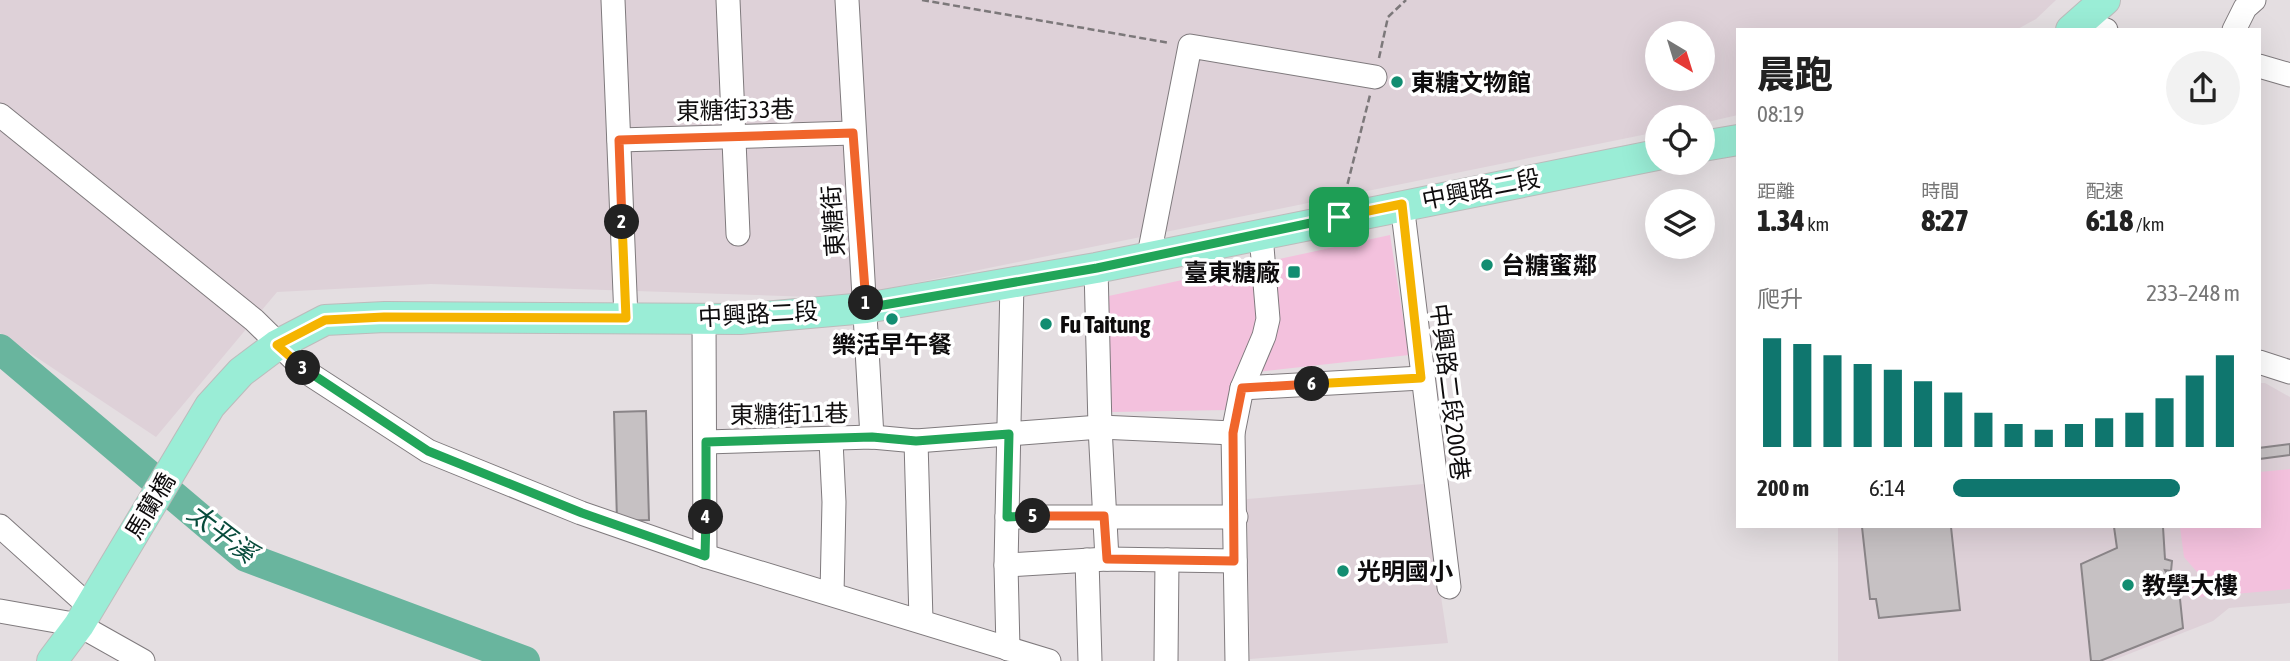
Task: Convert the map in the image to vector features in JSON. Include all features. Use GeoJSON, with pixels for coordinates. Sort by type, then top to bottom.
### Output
{"type":"FeatureCollection","features":[{"type":"Feature","properties":{"kind":"main road"},"geometry":{"type":"LineString","coordinates":[[2086,27],[2105,0]]}},
{"type":"Feature","properties":{"kind":"main road"},"geometry":{"type":"LineString","coordinates":[[1715,144],[1736,140]]}},
{"type":"Feature","properties":{"kind":"main road","name":"中興路二段"},"geometry":{"type":"LineString","coordinates":[[210,406],[241,372],[277,345],[325,320],[384,317],[740,318],[866,308],[1097,268],[1149,255],[1645,157]]}},
{"type":"Feature","properties":{"kind":"main road","name":"馬蘭橋"},"geometry":{"type":"LineString","coordinates":[[52,661],[84,616],[210,406]]}},
{"type":"Feature","properties":{"kind":"street"},"geometry":{"type":"LineString","coordinates":[[613,0],[626,318]]}},
{"type":"Feature","properties":{"kind":"street"},"geometry":{"type":"LineString","coordinates":[[727,0],[738,233]]}},
{"type":"Feature","properties":{"kind":"street","name":"東糖街"},"geometry":{"type":"LineString","coordinates":[[848,0],[853,133],[872,437]]}},
{"type":"Feature","properties":{"kind":"street"},"geometry":{"type":"LineString","coordinates":[[2235,28],[2245,8],[2254,0]]}},
{"type":"Feature","properties":{"kind":"street"},"geometry":{"type":"LineString","coordinates":[[1149,255],[1191,46],[1375,77]]}},
{"type":"Feature","properties":{"kind":"street"},"geometry":{"type":"LineString","coordinates":[[2261,67],[2290,75]]}},
{"type":"Feature","properties":{"kind":"street"},"geometry":{"type":"LineString","coordinates":[[0,115],[254,320],[308,373],[428,451],[582,513],[705,556],[1049,661]]}},
{"type":"Feature","properties":{"kind":"street","name":"東糖街33巷"},"geometry":{"type":"LineString","coordinates":[[619,140],[853,133]]}},
{"type":"Feature","properties":{"kind":"street","name":"中興路二段200巷"},"geometry":{"type":"LineString","coordinates":[[1402,204],[1421,378],[1449,587]]}},
{"type":"Feature","properties":{"kind":"street"},"geometry":{"type":"LineString","coordinates":[[1237,661],[1233,433],[1242,388],[1264,336],[1268,318],[1261,235]]}},
{"type":"Feature","properties":{"kind":"street"},"geometry":{"type":"LineString","coordinates":[[1090,661],[1097,560],[1104,516],[1097,268]]}},
{"type":"Feature","properties":{"kind":"street"},"geometry":{"type":"LineString","coordinates":[[1008,649],[1006,565],[1012,282]]}},
{"type":"Feature","properties":{"kind":"street"},"geometry":{"type":"LineString","coordinates":[[704,317],[705,556]]}},
{"type":"Feature","properties":{"kind":"street"},"geometry":{"type":"LineString","coordinates":[[2261,363],[2290,372]]}},
{"type":"Feature","properties":{"kind":"street"},"geometry":{"type":"LineString","coordinates":[[1242,388],[1421,378]]}},
{"type":"Feature","properties":{"kind":"street","name":"東糖街11巷"},"geometry":{"type":"LineString","coordinates":[[706,442],[831,441],[872,437],[916,441],[1100,426],[1233,433]]}},
{"type":"Feature","properties":{"kind":"street"},"geometry":{"type":"LineString","coordinates":[[831,441],[834,502],[832,594]]}},
{"type":"Feature","properties":{"kind":"street"},"geometry":{"type":"LineString","coordinates":[[916,441],[920,620]]}},
{"type":"Feature","properties":{"kind":"street"},"geometry":{"type":"LineString","coordinates":[[1007,517],[1236,517]]}},
{"type":"Feature","properties":{"kind":"street"},"geometry":{"type":"LineString","coordinates":[[0,526],[84,616],[143,661]]}},
{"type":"Feature","properties":{"kind":"street"},"geometry":{"type":"LineString","coordinates":[[1006,565],[1097,560],[1234,561]]}},
{"type":"Feature","properties":{"kind":"street"},"geometry":{"type":"LineString","coordinates":[[1166,661],[1167,560]]}},
{"type":"Feature","properties":{"kind":"street"},"geometry":{"type":"LineString","coordinates":[[0,611],[84,616]]}},
{"type":"Feature","properties":{"kind":"path"},"geometry":{"type":"LineString","coordinates":[[922,0],[1191,46]]}},
{"type":"Feature","properties":{"kind":"path"},"geometry":{"type":"LineString","coordinates":[[1339,217],[1388,17],[1406,0]]}},
{"type":"Feature","properties":{"kind":"shaded area"},"geometry":{"type":"Polygon","coordinates":[[[0,0],[2056,0],[2036,19],[2020,28],[1736,28],[1736,115],[1715,120],[1715,105],[1645,105],[1645,134],[841,298],[431,284],[277,292],[156,437],[0,333],[0,0]]]}},
{"type":"Feature","properties":{"kind":"shaded area"},"geometry":{"type":"Polygon","coordinates":[[[1390,235],[1409,355],[1239,374],[1229,410],[1112,412],[1104,297],[1390,235]]]}},
{"type":"Feature","properties":{"kind":"shaded area"},"geometry":{"type":"Polygon","coordinates":[[[2261,383],[2290,397],[2290,603],[2229,608],[2213,621],[2111,661],[1838,661],[1838,528],[2261,528],[2261,383]]]}},
{"type":"Feature","properties":{"kind":"shaded area"},"geometry":{"type":"Polygon","coordinates":[[[2290,469],[2290,589],[2189,598],[2188,581],[2204,580],[2184,557],[2180,528],[2261,528],[2261,472],[2290,469]]]}},
{"type":"Feature","properties":{"kind":"shaded area","name":"光明國小"},"geometry":{"type":"Polygon","coordinates":[[[1424,484],[1448,643],[1250,659],[1247,499],[1424,484]]]}},
{"type":"Feature","properties":{"kind":"building"},"geometry":{"type":"Polygon","coordinates":[[[646,411],[649,520],[617,521],[614,412],[646,411]]]}},
{"type":"Feature","properties":{"kind":"building"},"geometry":{"type":"Polygon","coordinates":[[[2290,444],[2290,455],[2261,459],[2261,448],[2290,444]]]}},
{"type":"Feature","properties":{"kind":"building"},"geometry":{"type":"Polygon","coordinates":[[[1862,528],[1951,528],[1960,610],[1879,618],[1876,599],[1870,599],[1862,528]]]}},
{"type":"Feature","properties":{"kind":"building","name":"教學大樓"},"geometry":{"type":"Polygon","coordinates":[[[2114,528],[2163,528],[2165,559],[2172,561],[2171,571],[2165,570],[2180,599],[2183,628],[2100,661],[2091,661],[2081,564],[2117,548],[2114,528]]]}},
{"type":"Feature","properties":{"kind":"waterway","name":"太平溪"},"geometry":{"type":"LineString","coordinates":[[0,349],[246,557],[525,661]]}},
{"type":"Feature","properties":{"kind":"place","name":"東糖文物館"},"geometry":{"type":"Point","coordinates":[1397,82]}},
{"type":"Feature","properties":{"kind":"place","name":"台糖蜜鄰"},"geometry":{"type":"Point","coordinates":[1487,265]}},
{"type":"Feature","properties":{"kind":"place","name":"臺東糖廠"},"geometry":{"type":"Point","coordinates":[1294,272]}},
{"type":"Feature","properties":{"kind":"place","name":"樂活早午餐"},"geometry":{"type":"Point","coordinates":[892,319]}},
{"type":"Feature","properties":{"kind":"place","name":"Fu Taitung"},"geometry":{"type":"Point","coordinates":[1046,324]}},
{"type":"Feature","properties":{"kind":"place","name":"光明國小"},"geometry":{"type":"Point","coordinates":[1343,571]}},
{"type":"Feature","properties":{"kind":"place","name":"教學大樓"},"geometry":{"type":"Point","coordinates":[2128,585]}},
{"type":"Feature","properties":{"kind":"route"},"geometry":{"type":"LineString","coordinates":[[853,133],[866,308],[1097,268],[1339,217],[1402,204],[1421,378],[1242,388],[1233,433],[1236,517],[1234,561],[1107,559],[1104,516],[1007,517],[1009,434],[916,441],[872,437],[831,441],[706,442],[705,556],[582,513],[428,451],[308,373],[277,345],[325,320],[384,317],[626,318],[619,140],[853,133]]}}]}
